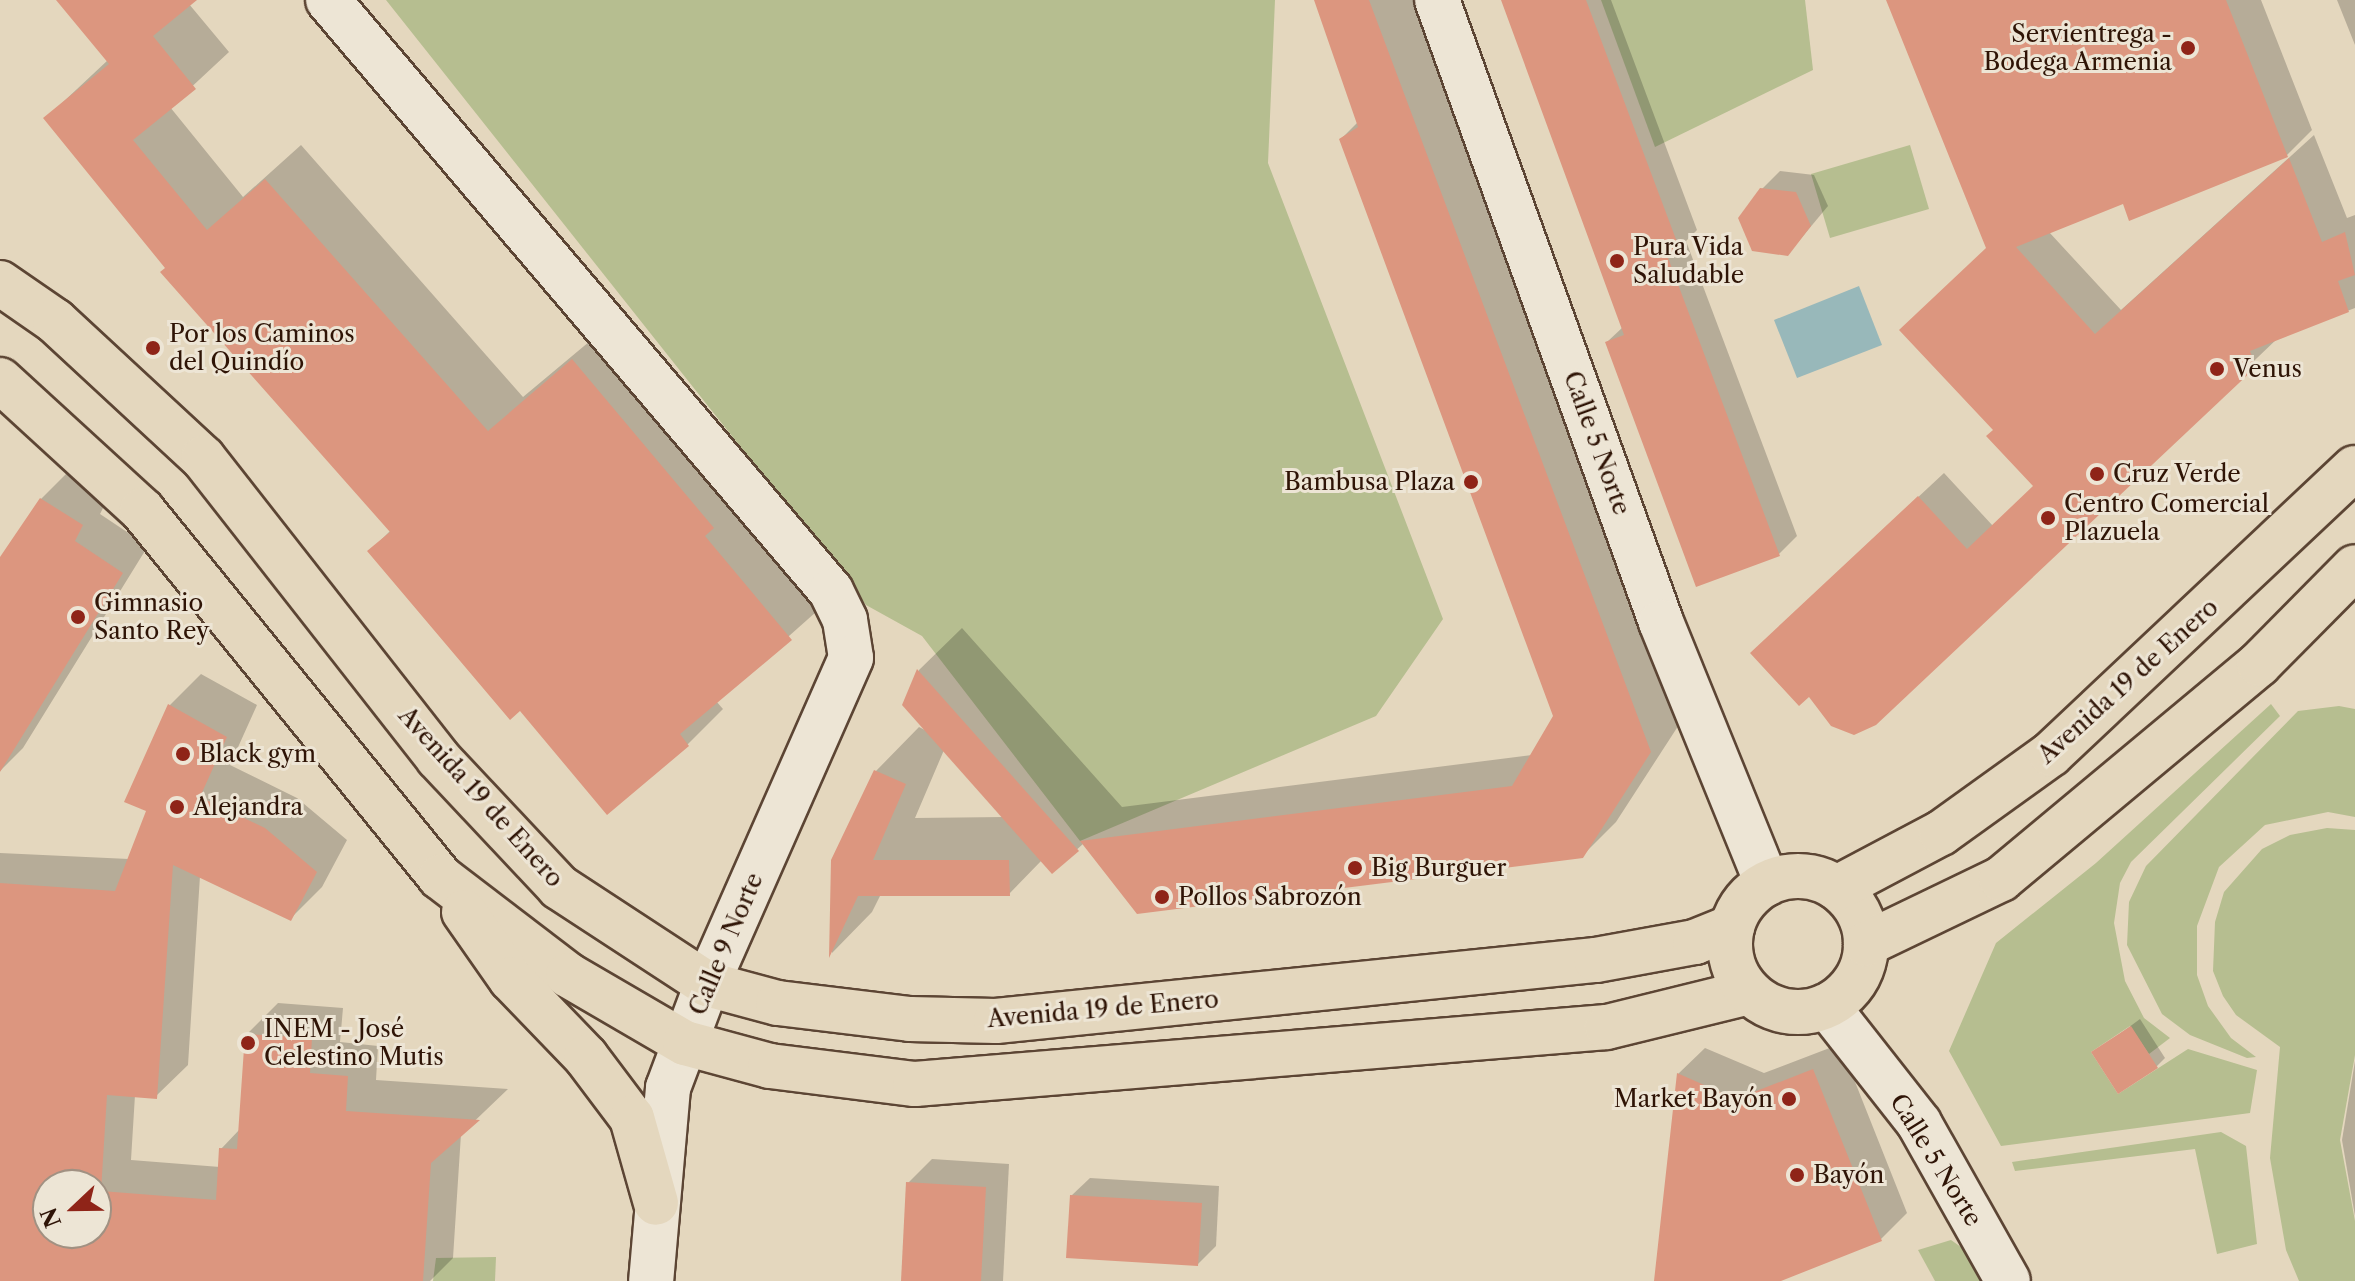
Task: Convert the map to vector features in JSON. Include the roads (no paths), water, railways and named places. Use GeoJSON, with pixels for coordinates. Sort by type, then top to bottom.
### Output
{"type":"FeatureCollection","features":[{"type":"Feature","properties":{"kind":"main road","name":"Avenida 19 de Enero"},"geometry":{"type":"LineString","coordinates":[[0,283],[55,321],[203,458],[438,758],[559,887],[707,984],[778,1003],[910,1019],[996,1021],[1596,960],[1695,942],[1732,927]]}},
{"type":"Feature","properties":{"kind":"main road"},"geometry":{"type":"LineString","coordinates":[[0,380],[142,510],[440,877],[511,979],[586,1057],[632,1118],[656,1203]]}},
{"type":"Feature","properties":{"kind":"main road","name":"Avenida 19 de Enero"},"geometry":{"type":"LineString","coordinates":[[1837,888],[1941,833],[2051,754],[2355,468]]}},
{"type":"Feature","properties":{"kind":"main road"},"geometry":{"type":"LineString","coordinates":[[1866,944],[2001,879],[2259,664],[2355,567]]}},
{"type":"Feature","properties":{"kind":"main road"},"geometry":{"type":"LineString","coordinates":[[1802,876],[1837,888],[1856,908],[1866,944],[1855,980],[1827,1006],[1786,1011],[1749,992],[1731,959],[1732,927],[1749,895],[1767,883],[1802,876]]}},
{"type":"Feature","properties":{"kind":"main road"},"geometry":{"type":"LineString","coordinates":[[440,877],[568,975],[685,1043],[770,1066],[915,1084],[1607,1027],[1749,992]]}},
{"type":"Feature","properties":{"kind":"street","name":"Calle 9 Norte"},"geometry":{"type":"LineString","coordinates":[[328,0],[831,591],[845,620],[851,658],[707,984],[668,1088],[651,1281]]}},
{"type":"Feature","properties":{"kind":"street","name":"Calle 5 Norte"},"geometry":{"type":"LineString","coordinates":[[1437,0],[1661,622],[1767,883]]}},
{"type":"Feature","properties":{"kind":"street","name":"Calle 5 Norte"},"geometry":{"type":"LineString","coordinates":[[1827,1006],[1919,1123],[2008,1281]]}},
{"type":"Feature","properties":{"kind":"water"},"geometry":{"type":"Polygon","coordinates":[[[1859,286],[1882,345],[1797,378],[1774,320],[1859,286]]]}},
{"type":"Feature","properties":{"kind":"place","name":"Servientrega - Bodega Armenia"},"geometry":{"type":"Point","coordinates":[2188,48]}},
{"type":"Feature","properties":{"kind":"place","name":"Pura Vida Saludable"},"geometry":{"type":"Point","coordinates":[1617,261]}},
{"type":"Feature","properties":{"kind":"place","name":"Por los Caminos del Quindío"},"geometry":{"type":"Point","coordinates":[153,348]}},
{"type":"Feature","properties":{"kind":"place","name":"Venus"},"geometry":{"type":"Point","coordinates":[2217,369]}},
{"type":"Feature","properties":{"kind":"place","name":"Cruz Verde"},"geometry":{"type":"Point","coordinates":[2097,474]}},
{"type":"Feature","properties":{"kind":"place","name":"Bambusa Plaza"},"geometry":{"type":"Point","coordinates":[1471,482]}},
{"type":"Feature","properties":{"kind":"place","name":"Centro Comercial Plazuela"},"geometry":{"type":"Point","coordinates":[2048,518]}},
{"type":"Feature","properties":{"kind":"place","name":"Gimnasio Santo Rey"},"geometry":{"type":"Point","coordinates":[78,617]}},
{"type":"Feature","properties":{"kind":"place","name":"Black gym"},"geometry":{"type":"Point","coordinates":[183,754]}},
{"type":"Feature","properties":{"kind":"place","name":"Alejandra"},"geometry":{"type":"Point","coordinates":[177,807]}},
{"type":"Feature","properties":{"kind":"place","name":"Big Burguer"},"geometry":{"type":"Point","coordinates":[1355,868]}},
{"type":"Feature","properties":{"kind":"place","name":"Pollos Sabrozón"},"geometry":{"type":"Point","coordinates":[1162,897]}},
{"type":"Feature","properties":{"kind":"place","name":"INEM - José Celestino Mutis"},"geometry":{"type":"Point","coordinates":[248,1043]}},
{"type":"Feature","properties":{"kind":"place","name":"Market Bayón"},"geometry":{"type":"Point","coordinates":[1789,1099]}},
{"type":"Feature","properties":{"kind":"place","name":"Bayón"},"geometry":{"type":"Point","coordinates":[1797,1175]}}]}
